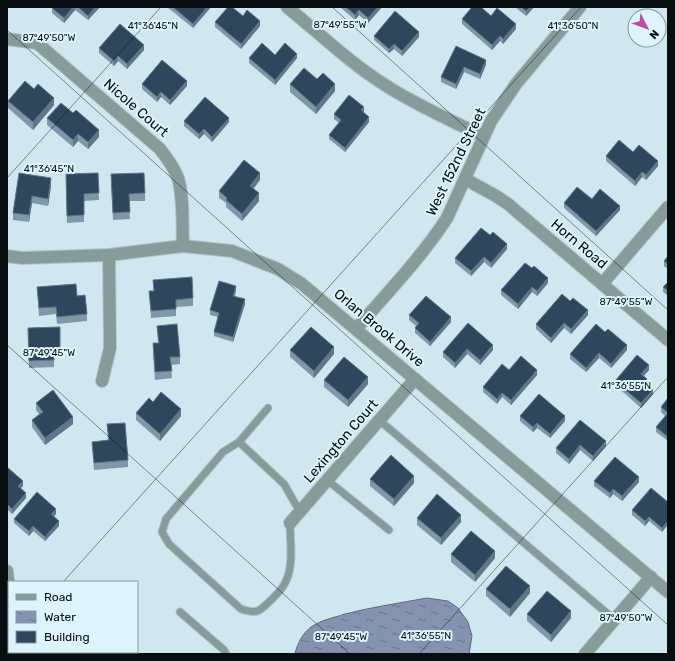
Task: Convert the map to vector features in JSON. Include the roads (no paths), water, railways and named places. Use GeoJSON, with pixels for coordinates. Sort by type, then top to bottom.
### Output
{"type":"FeatureCollection","features":[{"type":"Feature","properties":{"kind":"street"},"geometry":{"type":"LineString","coordinates":[[287,7],[385,86],[483,136]]}},
{"type":"Feature","properties":{"kind":"street","name":"West 152nd Street"},"geometry":{"type":"LineString","coordinates":[[356,329],[435,237],[447,218],[483,136],[494,115],[516,84],[580,7]]}},
{"type":"Feature","properties":{"kind":"street","name":"Nicole Court"},"geometry":{"type":"LineString","coordinates":[[7,39],[37,43],[160,149],[170,162],[178,178],[181,199],[183,246]]}},
{"type":"Feature","properties":{"kind":"street","name":"Horn Road"},"geometry":{"type":"LineString","coordinates":[[465,179],[508,204],[668,340]]}},
{"type":"Feature","properties":{"kind":"street"},"geometry":{"type":"LineString","coordinates":[[602,284],[668,207]]}},
{"type":"Feature","properties":{"kind":"street","name":"Orlan Brook Drive"},"geometry":{"type":"LineString","coordinates":[[7,256],[22,258],[109,255],[183,246],[232,251],[278,269],[302,284],[668,592]]}},
{"type":"Feature","properties":{"kind":"street"},"geometry":{"type":"LineString","coordinates":[[102,381],[110,348],[109,255]]}},
{"type":"Feature","properties":{"kind":"street","name":"Lexington Court"},"geometry":{"type":"LineString","coordinates":[[290,522],[415,379]]}},
{"type":"Feature","properties":{"kind":"street"},"geometry":{"type":"LineString","coordinates":[[585,654],[651,577]]}},
{"type":"Feature","properties":{"kind":"lane"},"geometry":{"type":"LineString","coordinates":[[268,408],[240,442],[223,452],[166,519],[162,532],[169,544],[241,609],[252,612],[261,611],[286,582],[290,566],[290,522]]}},
{"type":"Feature","properties":{"kind":"lane"},"geometry":{"type":"LineString","coordinates":[[379,420],[615,620]]}},
{"type":"Feature","properties":{"kind":"lane"},"geometry":{"type":"LineString","coordinates":[[240,442],[284,484],[300,512]]}},
{"type":"Feature","properties":{"kind":"lane"},"geometry":{"type":"LineString","coordinates":[[327,480],[389,530]]}},
{"type":"Feature","properties":{"kind":"lane"},"geometry":{"type":"LineString","coordinates":[[180,612],[224,650],[226,654]]}},
{"type":"Feature","properties":{"kind":"water"},"geometry":{"type":"Polygon","coordinates":[[[427,598],[448,601],[458,608],[468,622],[472,636],[469,654],[295,653],[299,642],[305,633],[311,627],[319,623],[345,614],[427,598]]]}}]}
